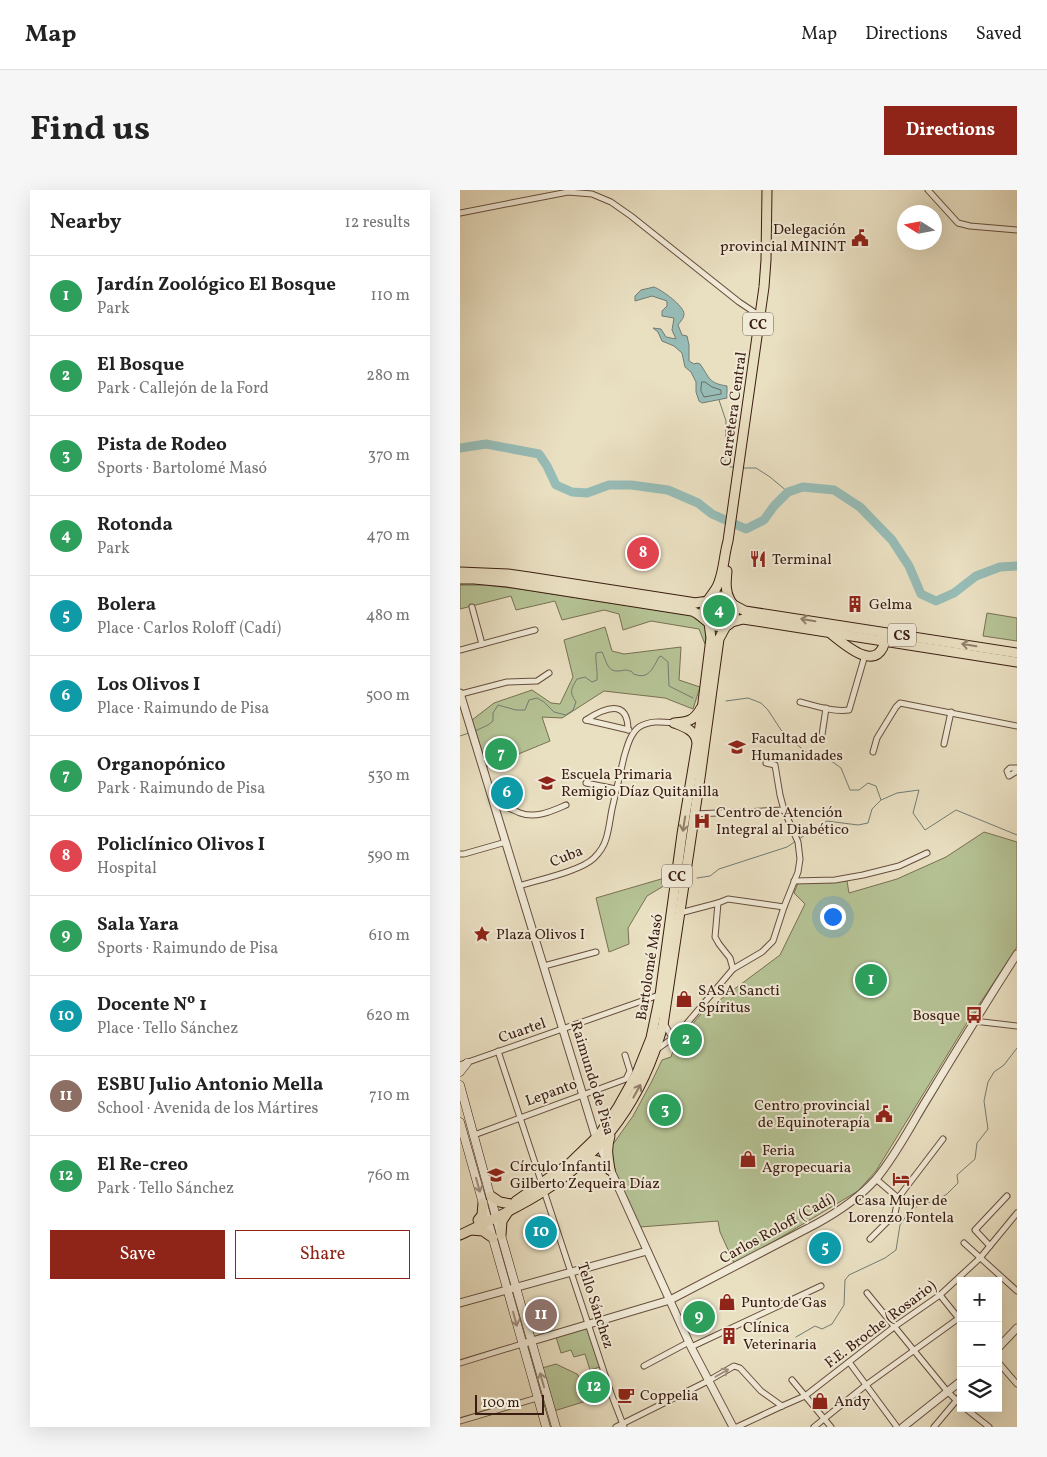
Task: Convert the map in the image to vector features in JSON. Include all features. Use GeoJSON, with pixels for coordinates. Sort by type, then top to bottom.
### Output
{"type":"FeatureCollection","features":[{"type":"Feature","properties":{"kind":"main road","name":"Carretera Central"},"geometry":{"type":"LineString","coordinates":[[728,541],[760,316],[766,260],[767,190]]}},
{"type":"Feature","properties":{"kind":"main road","name":"CC"},"geometry":{"type":"LineString","coordinates":[[707,620],[704,608],[720,580],[728,541]]}},
{"type":"Feature","properties":{"kind":"main road","name":"CC"},"geometry":{"type":"LineString","coordinates":[[728,541],[727,594],[735,610],[729,624]]}},
{"type":"Feature","properties":{"kind":"main road"},"geometry":{"type":"LineString","coordinates":[[460,572],[508,574],[696,603],[716,596],[731,602]]}},
{"type":"Feature","properties":{"kind":"main road"},"geometry":{"type":"LineString","coordinates":[[460,579],[508,582],[692,611],[717,626],[729,624]]}},
{"type":"Feature","properties":{"kind":"main road","name":"CS"},"geometry":{"type":"LineString","coordinates":[[731,602],[745,611],[828,632],[886,637],[1017,662]]}},
{"type":"Feature","properties":{"kind":"main road","name":"CS"},"geometry":{"type":"LineString","coordinates":[[729,624],[743,619],[789,622],[886,637],[1017,653]]}},
{"type":"Feature","properties":{"kind":"main road","name":"Bartolomé Masó"},"geometry":{"type":"LineString","coordinates":[[543,1187],[612,1131],[639,1087],[655,1050],[663,1020],[660,995],[682,834],[697,744],[703,726],[703,700],[711,638],[707,620]]}},
{"type":"Feature","properties":{"kind":"main road","name":"Bartolomé Masó"},"geometry":{"type":"LineString","coordinates":[[460,1235],[510,1207],[582,1162],[598,1142],[637,1073],[662,1007],[679,913],[694,814],[703,726],[718,639],[729,624]]}},
{"type":"Feature","properties":{"kind":"main road"},"geometry":{"type":"LineString","coordinates":[[828,632],[851,650],[872,656],[884,647],[886,637]]}},
{"type":"Feature","properties":{"kind":"main road"},"geometry":{"type":"LineString","coordinates":[[674,723],[691,720],[697,715],[703,700]]}},
{"type":"Feature","properties":{"kind":"main road"},"geometry":{"type":"LineString","coordinates":[[674,723],[693,732],[697,744]]}},
{"type":"Feature","properties":{"kind":"main road"},"geometry":{"type":"LineString","coordinates":[[460,1072],[462,1063]]}},
{"type":"Feature","properties":{"kind":"main road"},"geometry":{"type":"LineString","coordinates":[[460,1085],[491,1196],[492,1216],[511,1288],[522,1344],[546,1427]]}},
{"type":"Feature","properties":{"kind":"main road"},"geometry":{"type":"LineString","coordinates":[[460,1122],[462,1139],[483,1204],[492,1216]]}},
{"type":"Feature","properties":{"kind":"main road"},"geometry":{"type":"LineString","coordinates":[[610,1170],[607,1146],[612,1131]]}},
{"type":"Feature","properties":{"kind":"main road","name":"Lepanto"},"geometry":{"type":"LineString","coordinates":[[462,1139],[474,1135]]}},
{"type":"Feature","properties":{"kind":"main road"},"geometry":{"type":"LineString","coordinates":[[582,1162],[593,1159],[610,1170]]}},
{"type":"Feature","properties":{"kind":"main road"},"geometry":{"type":"LineString","coordinates":[[491,1196],[510,1207],[502,1221],[497,1236]]}},
{"type":"Feature","properties":{"kind":"main road"},"geometry":{"type":"LineString","coordinates":[[478,1220],[482,1216],[483,1204]]}},
{"type":"Feature","properties":{"kind":"main road","name":"Bartolomé Masó"},"geometry":{"type":"LineString","coordinates":[[460,1229],[478,1220],[492,1216]]}},
{"type":"Feature","properties":{"kind":"main road"},"geometry":{"type":"LineString","coordinates":[[471,1230],[479,1229],[497,1236]]}},
{"type":"Feature","properties":{"kind":"main road"},"geometry":{"type":"LineString","coordinates":[[511,1288],[531,1341],[556,1427]]}},
{"type":"Feature","properties":{"kind":"street"},"geometry":{"type":"LineString","coordinates":[[928,190],[958,223],[970,226],[1017,230]]}},
{"type":"Feature","properties":{"kind":"street"},"geometry":{"type":"LineString","coordinates":[[460,213],[568,192],[592,194],[611,202],[632,216],[739,302],[760,316]]}},
{"type":"Feature","properties":{"kind":"street"},"geometry":{"type":"LineString","coordinates":[[472,607],[482,644]]}},
{"type":"Feature","properties":{"kind":"street"},"geometry":{"type":"LineString","coordinates":[[460,650],[535,630]]}},
{"type":"Feature","properties":{"kind":"street"},"geometry":{"type":"LineString","coordinates":[[800,702],[843,711],[849,710],[865,655]]}},
{"type":"Feature","properties":{"kind":"street"},"geometry":{"type":"LineString","coordinates":[[460,693],[507,682],[537,681],[549,673]]}},
{"type":"Feature","properties":{"kind":"street","name":"Raimundo de Pisa"},"geometry":{"type":"LineString","coordinates":[[460,693],[598,1142],[690,1345],[733,1427]]}},
{"type":"Feature","properties":{"kind":"street"},"geometry":{"type":"LineString","coordinates":[[874,752],[877,738],[896,706],[900,703],[1017,726]]}},
{"type":"Feature","properties":{"kind":"street"},"geometry":{"type":"LineString","coordinates":[[822,735],[826,708]]}},
{"type":"Feature","properties":{"kind":"street"},"geometry":{"type":"LineString","coordinates":[[628,730],[628,719],[623,712],[614,709],[605,709],[586,720],[628,730],[634,731],[647,723],[658,721],[703,726]]}},
{"type":"Feature","properties":{"kind":"street"},"geometry":{"type":"LineString","coordinates":[[944,744],[951,712]]}},
{"type":"Feature","properties":{"kind":"street","name":"Cuba"},"geometry":{"type":"LineString","coordinates":[[519,886],[582,866],[592,860],[600,850],[606,838],[626,750],[634,731]]}},
{"type":"Feature","properties":{"kind":"street"},"geometry":{"type":"LineString","coordinates":[[655,1050],[677,1035],[733,969],[762,952],[773,941],[800,859],[798,842],[784,810],[780,795],[775,765],[766,762]]}},
{"type":"Feature","properties":{"kind":"street"},"geometry":{"type":"LineString","coordinates":[[586,783],[616,789]]}},
{"type":"Feature","properties":{"kind":"street"},"geometry":{"type":"LineString","coordinates":[[494,804],[502,805],[523,814],[532,815],[566,805]]}},
{"type":"Feature","properties":{"kind":"street"},"geometry":{"type":"LineString","coordinates":[[694,814],[784,810]]}},
{"type":"Feature","properties":{"kind":"street"},"geometry":{"type":"LineString","coordinates":[[460,854],[506,842]]}},
{"type":"Feature","properties":{"kind":"street"},"geometry":{"type":"LineString","coordinates":[[794,881],[836,880],[863,875],[899,866],[927,853]]}},
{"type":"Feature","properties":{"kind":"street"},"geometry":{"type":"LineString","coordinates":[[679,913],[728,899],[784,907]]}},
{"type":"Feature","properties":{"kind":"street"},"geometry":{"type":"LineString","coordinates":[[718,903],[715,936],[730,958],[733,969]]}},
{"type":"Feature","properties":{"kind":"street"},"geometry":{"type":"LineString","coordinates":[[544,966],[596,952]]}},
{"type":"Feature","properties":{"kind":"street","name":"Carlos Roloff (Cadí)"},"geometry":{"type":"LineString","coordinates":[[460,1363],[670,1300],[831,1216],[854,1200],[876,1178],[896,1151],[974,1021],[1017,955]]}},
{"type":"Feature","properties":{"kind":"street","name":"Cuartel"},"geometry":{"type":"LineString","coordinates":[[462,1063],[660,995]]}},
{"type":"Feature","properties":{"kind":"street"},"geometry":{"type":"LineString","coordinates":[[649,999],[662,1007]]}},
{"type":"Feature","properties":{"kind":"street"},"geometry":{"type":"LineString","coordinates":[[663,1020],[670,1034],[677,1035]]}},
{"type":"Feature","properties":{"kind":"street"},"geometry":{"type":"LineString","coordinates":[[974,1021],[1017,1026]]}},
{"type":"Feature","properties":{"kind":"street","name":"Tello Sánchez"},"geometry":{"type":"LineString","coordinates":[[498,1051],[623,1425]]}},
{"type":"Feature","properties":{"kind":"street","name":"Lepanto"},"geometry":{"type":"LineString","coordinates":[[474,1135],[626,1079],[630,1071],[625,1055]]}},
{"type":"Feature","properties":{"kind":"street"},"geometry":{"type":"LineString","coordinates":[[870,1239],[895,1214],[898,1198],[943,1139]]}},
{"type":"Feature","properties":{"kind":"street"},"geometry":{"type":"LineString","coordinates":[[876,1178],[898,1198]]}},
{"type":"Feature","properties":{"kind":"street"},"geometry":{"type":"LineString","coordinates":[[990,1246],[975,1230],[1007,1196]]}},
{"type":"Feature","properties":{"kind":"street","name":"F.E. Broche (Rosario)"},"geometry":{"type":"LineString","coordinates":[[738,1427],[805,1396],[894,1327],[940,1295],[980,1258],[1017,1213]]}},
{"type":"Feature","properties":{"kind":"street"},"geometry":{"type":"LineString","coordinates":[[964,1243],[1017,1290]]}},
{"type":"Feature","properties":{"kind":"street"},"geometry":{"type":"LineString","coordinates":[[460,1303],[647,1251]]}},
{"type":"Feature","properties":{"kind":"street"},"geometry":{"type":"LineString","coordinates":[[644,1366],[821,1286]]}},
{"type":"Feature","properties":{"kind":"street"},"geometry":{"type":"LineString","coordinates":[[867,1293],[957,1401]]}},
{"type":"Feature","properties":{"kind":"street"},"geometry":{"type":"LineString","coordinates":[[940,1295],[957,1315]]}},
{"type":"Feature","properties":{"kind":"street"},"geometry":{"type":"LineString","coordinates":[[814,1427],[866,1385],[957,1321]]}},
{"type":"Feature","properties":{"kind":"street"},"geometry":{"type":"LineString","coordinates":[[1002,1344],[1017,1328]]}},
{"type":"Feature","properties":{"kind":"street"},"geometry":{"type":"LineString","coordinates":[[849,1362],[896,1427]]}},
{"type":"Feature","properties":{"kind":"street"},"geometry":{"type":"LineString","coordinates":[[616,1427],[734,1366],[740,1368],[761,1391],[782,1406]]}},
{"type":"Feature","properties":{"kind":"street"},"geometry":{"type":"LineString","coordinates":[[1002,1367],[1017,1384]]}},
{"type":"Feature","properties":{"kind":"street"},"geometry":{"type":"LineString","coordinates":[[792,1380],[831,1427]]}},
{"type":"Feature","properties":{"kind":"street"},"geometry":{"type":"LineString","coordinates":[[903,1427],[957,1385]]}},
{"type":"Feature","properties":{"kind":"street"},"geometry":{"type":"LineString","coordinates":[[460,1421],[537,1398]]}},
{"type":"Feature","properties":{"kind":"street"},"geometry":{"type":"LineString","coordinates":[[934,1427],[957,1405]]}},
{"type":"Feature","properties":{"kind":"street"},"geometry":{"type":"LineString","coordinates":[[970,1412],[989,1427]]}},
{"type":"Feature","properties":{"kind":"green space"},"geometry":{"type":"Polygon","coordinates":[[[460,585],[485,585],[520,589],[695,616],[702,622],[705,628],[705,644],[699,629],[651,621],[623,630],[619,614],[604,610],[562,620],[555,601],[516,610],[511,596],[460,609],[460,585]]]}},
{"type":"Feature","properties":{"kind":"green space"},"geometry":{"type":"Polygon","coordinates":[[[719,601],[727,604],[730,612],[727,620],[719,623],[711,620],[708,612],[711,604],[719,601]]]}},
{"type":"Feature","properties":{"kind":"green space"},"geometry":{"type":"Polygon","coordinates":[[[987,613],[1017,618],[1017,641],[983,636],[987,613]]]}},
{"type":"Feature","properties":{"kind":"green space"},"geometry":{"type":"Polygon","coordinates":[[[605,627],[612,651],[624,654],[681,647],[679,680],[700,687],[693,709],[665,698],[604,691],[562,718],[542,717],[550,741],[487,767],[472,720],[494,703],[532,690],[551,703],[560,704],[573,677],[564,640],[605,627]]]}},
{"type":"Feature","properties":{"kind":"green space"},"geometry":{"type":"Polygon","coordinates":[[[984,832],[1017,842],[1017,947],[965,1026],[876,1171],[858,1191],[735,1265],[720,1232],[718,1221],[640,1227],[614,1170],[611,1147],[633,1116],[662,1060],[671,1057],[675,1045],[705,1009],[780,955],[805,904],[794,893],[798,883],[847,881],[849,893],[897,879],[946,857],[984,832]]]}},
{"type":"Feature","properties":{"kind":"green space"},"geometry":{"type":"Polygon","coordinates":[[[668,877],[667,884],[647,896],[628,928],[629,944],[609,952],[596,898],[668,877]]]}},
{"type":"Feature","properties":{"kind":"green space"},"geometry":{"type":"Polygon","coordinates":[[[588,1328],[600,1367],[590,1370],[585,1354],[574,1357],[571,1350],[561,1353],[556,1337],[588,1328]]]}},
{"type":"Feature","properties":{"kind":"green space"},"geometry":{"type":"Polygon","coordinates":[[[529,1345],[554,1427],[549,1427],[527,1347],[529,1345]]]}},
{"type":"Feature","properties":{"kind":"green space"},"geometry":{"type":"Polygon","coordinates":[[[556,1364],[577,1374],[579,1377],[602,1370],[609,1394],[554,1411],[542,1368],[556,1364]]]}},
{"type":"Feature","properties":{"kind":"water"},"geometry":{"type":"Polygon","coordinates":[[[654,287],[672,299],[683,311],[683,317],[678,325],[682,335],[687,336],[689,361],[694,364],[700,364],[708,376],[716,383],[727,386],[727,398],[702,403],[699,401],[696,392],[696,382],[691,372],[685,367],[682,353],[674,346],[662,341],[658,332],[653,328],[661,329],[666,337],[676,339],[672,330],[674,318],[662,316],[662,311],[667,306],[667,301],[652,296],[635,301],[635,296],[641,290],[654,287]]]}},
{"type":"Feature","properties":{"kind":"waterway"},"geometry":{"type":"LineString","coordinates":[[719,400],[726,421],[725,463],[730,467],[734,467]]}},
{"type":"Feature","properties":{"kind":"waterway"},"geometry":{"type":"LineString","coordinates":[[460,448],[486,444],[539,454],[556,485],[572,492],[587,493],[609,485],[631,485],[668,490],[698,503],[712,514],[746,529],[764,520],[774,506],[788,492],[803,487],[834,490],[860,507],[892,540],[909,566],[921,594],[936,601],[954,593],[976,576],[1000,567],[1017,566]]}},
{"type":"Feature","properties":{"kind":"waterway"},"geometry":{"type":"LineString","coordinates":[[743,468],[756,468],[788,492]]}},
{"type":"Feature","properties":{"kind":"waterway"},"geometry":{"type":"LineString","coordinates":[[475,731],[493,721],[493,713],[498,705],[516,710],[525,710],[529,700],[537,698],[554,712],[566,715],[573,710],[576,702],[572,696],[572,690],[577,679],[585,677],[592,682],[597,680],[596,653],[602,652],[611,670],[628,670],[641,676],[651,671],[661,656],[668,662],[669,686],[693,698]]}},
{"type":"Feature","properties":{"kind":"waterway"},"geometry":{"type":"LineString","coordinates":[[726,701],[748,698],[761,703],[781,730],[796,744],[809,754],[830,760],[841,768],[850,790],[859,790],[868,783],[876,786],[881,800],[897,793],[919,790],[913,813],[925,830],[956,810],[1017,835]]}},
{"type":"Feature","properties":{"kind":"waterway"},"geometry":{"type":"LineString","coordinates":[[460,736],[469,733]]}},
{"type":"Feature","properties":{"kind":"waterway"},"geometry":{"type":"LineString","coordinates":[[799,839],[827,821],[858,825],[868,823],[872,809],[881,800]]}},
{"type":"Feature","properties":{"kind":"waterway"},"geometry":{"type":"LineString","coordinates":[[697,878],[710,876],[719,869],[787,847],[796,841]]}},
{"type":"Feature","properties":{"kind":"waterway"},"geometry":{"type":"LineString","coordinates":[[796,1337],[815,1326],[822,1329],[832,1324],[844,1305],[845,1280],[849,1275],[885,1258],[896,1250],[900,1225],[907,1215],[920,1204],[936,1201],[947,1194],[958,1183],[957,1175],[975,1159],[977,1143],[988,1129],[984,1101],[988,1082],[994,1072],[1004,1065],[1017,1048]]}},
{"type":"Feature","properties":{"kind":"place","name":"Delegación provincial MININT"},"geometry":{"type":"Point","coordinates":[860,238]}},
{"type":"Feature","properties":{"kind":"place","name":"Policlínico Olivos I"},"geometry":{"type":"Point","coordinates":[643,553]}},
{"type":"Feature","properties":{"kind":"place","name":"Terminal"},"geometry":{"type":"Point","coordinates":[758,559]}},
{"type":"Feature","properties":{"kind":"place","name":"Gelma"},"geometry":{"type":"Point","coordinates":[855,604]}},
{"type":"Feature","properties":{"kind":"place","name":"Rotonda"},"geometry":{"type":"Point","coordinates":[719,611]}},
{"type":"Feature","properties":{"kind":"place","name":"Facultad de Humanidades"},"geometry":{"type":"Point","coordinates":[737,747]}},
{"type":"Feature","properties":{"kind":"place","name":"Organopónico"},"geometry":{"type":"Point","coordinates":[501,754]}},
{"type":"Feature","properties":{"kind":"place","name":"Escuela Primaria Remigio Díaz Quitanilla"},"geometry":{"type":"Point","coordinates":[547,783]}},
{"type":"Feature","properties":{"kind":"place","name":"Los Olivos I"},"geometry":{"type":"Point","coordinates":[507,793]}},
{"type":"Feature","properties":{"kind":"place","name":"Centro de Atención Integral al Diabético"},"geometry":{"type":"Point","coordinates":[702,821]}},
{"type":"Feature","properties":{"kind":"place","name":"Plaza Olivos I"},"geometry":{"type":"Point","coordinates":[482,934]}},
{"type":"Feature","properties":{"kind":"place","name":"Jardín Zoológico El Bosque"},"geometry":{"type":"Point","coordinates":[871,980]}},
{"type":"Feature","properties":{"kind":"place","name":"SASA Sancti Spíritus"},"geometry":{"type":"Point","coordinates":[684,999]}},
{"type":"Feature","properties":{"kind":"place","name":"Bosque"},"geometry":{"type":"Point","coordinates":[974,1015]}},
{"type":"Feature","properties":{"kind":"place","name":"El Bosque"},"geometry":{"type":"Point","coordinates":[686,1040]}},
{"type":"Feature","properties":{"kind":"place","name":"Pista de Rodeo"},"geometry":{"type":"Point","coordinates":[665,1110]}},
{"type":"Feature","properties":{"kind":"place","name":"Centro provincial de Equinoterapía"},"geometry":{"type":"Point","coordinates":[884,1114]}},
{"type":"Feature","properties":{"kind":"place","name":"Feria Agropecuaria"},"geometry":{"type":"Point","coordinates":[748,1159]}},
{"type":"Feature","properties":{"kind":"place","name":"Círculo Infantil Gilberto Zequeira Díaz"},"geometry":{"type":"Point","coordinates":[496,1175]}},
{"type":"Feature","properties":{"kind":"place","name":"Casa Mujer de Lorenzo Fontela"},"geometry":{"type":"Point","coordinates":[901,1179]}},
{"type":"Feature","properties":{"kind":"place","name":"Docente Nº 1"},"geometry":{"type":"Point","coordinates":[541,1232]}},
{"type":"Feature","properties":{"kind":"place","name":"Bolera"},"geometry":{"type":"Point","coordinates":[825,1248]}},
{"type":"Feature","properties":{"kind":"place","name":"Punto de Gas"},"geometry":{"type":"Point","coordinates":[727,1302]}},
{"type":"Feature","properties":{"kind":"place","name":"ESBU Julio Antonio Mella"},"geometry":{"type":"Point","coordinates":[541,1315]}},
{"type":"Feature","properties":{"kind":"place","name":"Sala Yara"},"geometry":{"type":"Point","coordinates":[699,1317]}},
{"type":"Feature","properties":{"kind":"place","name":"Clínica Veterinaria"},"geometry":{"type":"Point","coordinates":[729,1336]}},
{"type":"Feature","properties":{"kind":"place","name":"El Re-creo"},"geometry":{"type":"Point","coordinates":[594,1387]}},
{"type":"Feature","properties":{"kind":"place","name":"Coppelia"},"geometry":{"type":"Point","coordinates":[626,1395]}},
{"type":"Feature","properties":{"kind":"place","name":"Andy"},"geometry":{"type":"Point","coordinates":[820,1401]}}]}
